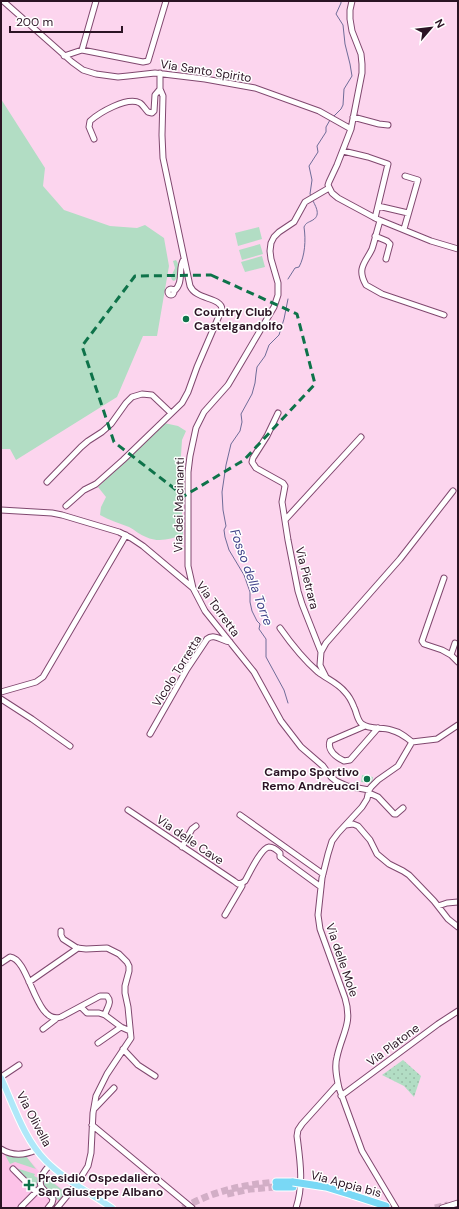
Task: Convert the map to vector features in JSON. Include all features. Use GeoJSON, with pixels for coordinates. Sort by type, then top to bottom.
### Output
{"type":"FeatureCollection","features":[{"type":"Feature","properties":{"kind":"highway","name":"Via Appia bis"},"geometry":{"type":"LineString","coordinates":[[276,1185],[326,1187],[376,1208]]}},
{"type":"Feature","properties":{"kind":"highway","name":"Via Appia bis"},"geometry":{"type":"LineString","coordinates":[[352,1197],[386,1206]]}},
{"type":"Feature","properties":{"kind":"main road","name":"Via Olivella"},"geometry":{"type":"LineString","coordinates":[[1,1077],[23,1126],[36,1150],[50,1165],[76,1185],[112,1208]]}},
{"type":"Feature","properties":{"kind":"street","name":"Via Santo Spirito"},"geometry":{"type":"LineString","coordinates":[[4,1],[64,56],[80,68],[96,74],[118,77],[151,73],[205,79],[255,88],[314,109],[351,129]]}},
{"type":"Feature","properties":{"kind":"street"},"geometry":{"type":"LineString","coordinates":[[82,50],[96,1]]}},
{"type":"Feature","properties":{"kind":"street"},"geometry":{"type":"LineString","coordinates":[[64,56],[82,50],[147,62],[166,1]]}},
{"type":"Feature","properties":{"kind":"street"},"geometry":{"type":"LineString","coordinates":[[352,1],[350,22],[360,52],[362,64],[360,86],[351,129],[338,165],[329,182],[329,188],[338,198],[377,219],[431,241],[458,249]]}},
{"type":"Feature","properties":{"kind":"street"},"geometry":{"type":"LineString","coordinates":[[66,506],[84,490],[98,482],[123,460],[182,403],[222,307],[219,303],[200,296],[192,290],[163,158],[162,135],[164,96],[160,89],[160,74]]}},
{"type":"Feature","properties":{"kind":"street"},"geometry":{"type":"LineString","coordinates":[[94,139],[89,126],[90,121],[124,102],[139,102],[147,111],[152,113],[155,109],[156,95],[160,89]]}},
{"type":"Feature","properties":{"kind":"street"},"geometry":{"type":"LineString","coordinates":[[353,117],[388,125]]}},
{"type":"Feature","properties":{"kind":"street"},"geometry":{"type":"LineString","coordinates":[[343,152],[368,157],[388,164],[378,206],[376,236],[362,268],[364,282],[366,285],[382,294],[444,315]]}},
{"type":"Feature","properties":{"kind":"street"},"geometry":{"type":"LineString","coordinates":[[404,229],[418,180],[405,176]]}},
{"type":"Feature","properties":{"kind":"street","name":"Via dei Macinanti"},"geometry":{"type":"LineString","coordinates":[[192,588],[188,566],[188,472],[195,431],[204,412],[228,385],[240,362],[274,307],[278,295],[278,285],[277,277],[270,257],[271,243],[278,233],[294,222],[302,205],[329,188]]}},
{"type":"Feature","properties":{"kind":"street"},"geometry":{"type":"LineString","coordinates":[[378,206],[408,213]]}},
{"type":"Feature","properties":{"kind":"street"},"geometry":{"type":"LineString","coordinates":[[376,236],[388,241],[390,244],[386,259]]}},
{"type":"Feature","properties":{"kind":"street"},"geometry":{"type":"LineString","coordinates":[[174,291],[177,288],[181,278],[182,262],[184,259]]}},
{"type":"Feature","properties":{"kind":"street"},"geometry":{"type":"LineString","coordinates":[[47,482],[81,447],[111,424],[132,397],[142,394],[152,395],[171,413]]}},
{"type":"Feature","properties":{"kind":"street","name":"Via Pietrara"},"geometry":{"type":"LineString","coordinates":[[278,412],[269,433],[252,461],[255,468],[285,485],[282,504],[300,598],[321,652],[320,665],[326,677]]}},
{"type":"Feature","properties":{"kind":"street"},"geometry":{"type":"LineString","coordinates":[[285,520],[361,437]]}},
{"type":"Feature","properties":{"kind":"street"},"geometry":{"type":"LineString","coordinates":[[321,652],[326,642],[400,559],[453,491]]}},
{"type":"Feature","properties":{"kind":"street","name":"Via Torretta"},"geometry":{"type":"LineString","coordinates":[[1,510],[49,512],[104,526],[126,535],[151,552],[192,588],[205,611],[254,672],[284,725],[303,750],[323,766],[336,781],[347,786],[369,791]]}},
{"type":"Feature","properties":{"kind":"street"},"geometry":{"type":"LineString","coordinates":[[1,692],[36,682],[43,677],[126,535]]}},
{"type":"Feature","properties":{"kind":"street"},"geometry":{"type":"LineString","coordinates":[[444,578],[422,641],[424,644],[440,649],[458,662]]}},
{"type":"Feature","properties":{"kind":"street"},"geometry":{"type":"LineString","coordinates":[[280,628],[304,659],[346,692],[353,703],[359,720],[365,726]]}},
{"type":"Feature","properties":{"kind":"street","name":"Vicolo Torretta"},"geometry":{"type":"LineString","coordinates":[[150,734],[187,669],[207,639],[210,637],[215,637],[230,642]]}},
{"type":"Feature","properties":{"kind":"street"},"geometry":{"type":"LineString","coordinates":[[451,656],[455,643]]}},
{"type":"Feature","properties":{"kind":"street"},"geometry":{"type":"LineString","coordinates":[[1,699],[40,724],[70,746]]}},
{"type":"Feature","properties":{"kind":"street"},"geometry":{"type":"LineString","coordinates":[[378,728],[349,761],[342,761],[329,747],[329,742],[331,740],[365,726],[378,728],[396,732],[412,742],[437,739],[458,725]]}},
{"type":"Feature","properties":{"kind":"street","name":"Via delle Mole"},"geometry":{"type":"LineString","coordinates":[[396,1208],[363,1153],[338,1084],[336,1061],[347,1025],[348,1010],[319,924],[318,911],[323,874],[332,842],[363,805],[367,799],[369,791],[378,780],[398,766],[412,742]]}},
{"type":"Feature","properties":{"kind":"street"},"geometry":{"type":"LineString","coordinates":[[369,791],[378,797],[394,814],[397,814],[403,808]]}},
{"type":"Feature","properties":{"kind":"street","name":"Via delle Cave"},"geometry":{"type":"LineString","coordinates":[[128,810],[238,884],[242,883]]}},
{"type":"Feature","properties":{"kind":"street"},"geometry":{"type":"LineString","coordinates":[[240,815],[323,874]]}},
{"type":"Feature","properties":{"kind":"street"},"geometry":{"type":"LineString","coordinates":[[346,825],[353,824],[358,826],[370,840],[377,854],[389,864],[406,873],[428,895],[448,919],[458,927]]}},
{"type":"Feature","properties":{"kind":"street"},"geometry":{"type":"LineString","coordinates":[[182,847],[192,829],[196,826]]}},
{"type":"Feature","properties":{"kind":"street"},"geometry":{"type":"LineString","coordinates":[[225,915],[242,886],[242,883],[245,881],[262,852],[266,848],[271,847],[280,853],[280,857],[321,887]]}},
{"type":"Feature","properties":{"kind":"street"},"geometry":{"type":"LineString","coordinates":[[438,906],[458,902]]}},
{"type":"Feature","properties":{"kind":"street"},"geometry":{"type":"LineString","coordinates":[[58,1208],[76,1185],[87,1167],[92,1147],[92,1125],[95,1100],[100,1088],[131,1038],[125,993],[125,986],[129,971],[128,963],[123,957],[107,948],[78,948],[63,939],[61,931]]}},
{"type":"Feature","properties":{"kind":"street"},"geometry":{"type":"LineString","coordinates":[[30,982],[78,948]]}},
{"type":"Feature","properties":{"kind":"street"},"geometry":{"type":"LineString","coordinates":[[1,964],[10,956],[14,958],[30,982],[44,1011],[49,1017],[56,1019]]}},
{"type":"Feature","properties":{"kind":"street"},"geometry":{"type":"LineString","coordinates":[[43,1029],[56,1019],[100,996],[107,996],[109,998],[110,1002],[105,1015]]}},
{"type":"Feature","properties":{"kind":"street"},"geometry":{"type":"LineString","coordinates":[[80,1007],[87,1013],[99,1013],[105,1015],[121,1027],[130,1031]]}},
{"type":"Feature","properties":{"kind":"street","name":"Via Platone"},"geometry":{"type":"LineString","coordinates":[[342,1096],[438,1024],[458,1012]]}},
{"type":"Feature","properties":{"kind":"street"},"geometry":{"type":"LineString","coordinates":[[98,1043],[121,1027]]}},
{"type":"Feature","properties":{"kind":"street"},"geometry":{"type":"LineString","coordinates":[[123,1049],[138,1065],[155,1076]]}},
{"type":"Feature","properties":{"kind":"street"},"geometry":{"type":"LineString","coordinates":[[1,1077],[19,1065]]}},
{"type":"Feature","properties":{"kind":"street"},"geometry":{"type":"LineString","coordinates":[[296,1208],[301,1178],[297,1136],[298,1130],[338,1084]]}},
{"type":"Feature","properties":{"kind":"street"},"geometry":{"type":"LineString","coordinates":[[93,1110],[114,1088]]}},
{"type":"Feature","properties":{"kind":"street"},"geometry":{"type":"LineString","coordinates":[[92,1125],[192,1208]]}},
{"type":"Feature","properties":{"kind":"street"},"geometry":{"type":"LineString","coordinates":[[1,1150],[17,1154],[30,1153],[36,1150]]}},
{"type":"Feature","properties":{"kind":"street"},"geometry":{"type":"LineString","coordinates":[[48,1208],[52,1203],[52,1199],[41,1187],[41,1181],[44,1171],[50,1165]]}},
{"type":"Feature","properties":{"kind":"street"},"geometry":{"type":"LineString","coordinates":[[12,1169],[36,1192]]}},
{"type":"Feature","properties":{"kind":"street"},"geometry":{"type":"LineString","coordinates":[[23,1208],[21,1207],[41,1187]]}},
{"type":"Feature","properties":{"kind":"street"},"geometry":{"type":"LineString","coordinates":[[442,1208],[458,1203]]}},
{"type":"Feature","properties":{"kind":"highlighted area"},"geometry":{"type":"Polygon","coordinates":[[[211,275],[297,314],[315,384],[244,460],[184,496],[114,442],[82,346],[135,276],[211,275]]]}},
{"type":"Feature","properties":{"kind":"shaded area","name":"Presidio Ospedaliero San Giuseppe Albano"},"geometry":{"type":"Polygon","coordinates":[[[4,1153],[25,1155],[43,1176],[47,1177],[67,1193],[54,1208],[1,1208],[1,1156],[4,1153]]]}},
{"type":"Feature","properties":{"kind":"green space"},"geometry":{"type":"Polygon","coordinates":[[[1,99],[45,168],[43,186],[64,210],[110,226],[137,228],[145,225],[164,238],[169,266],[157,336],[143,336],[117,397],[16,460],[10,449],[1,449],[1,99]]]}},
{"type":"Feature","properties":{"kind":"green space"},"geometry":{"type":"Polygon","coordinates":[[[259,227],[262,239],[238,246],[235,233],[259,227]]]}},
{"type":"Feature","properties":{"kind":"green space"},"geometry":{"type":"Polygon","coordinates":[[[260,244],[263,254],[242,260],[239,250],[260,244]]]}},
{"type":"Feature","properties":{"kind":"green space"},"geometry":{"type":"Polygon","coordinates":[[[262,256],[265,267],[245,272],[241,262],[262,256]]]}},
{"type":"Feature","properties":{"kind":"green space"},"geometry":{"type":"Polygon","coordinates":[[[176,260],[179,271],[174,281],[171,277],[175,268],[173,261],[176,260]]]}},
{"type":"Feature","properties":{"kind":"green space"},"geometry":{"type":"Polygon","coordinates":[[[164,423],[178,426],[186,431],[182,440],[180,470],[183,535],[169,539],[155,540],[100,515],[101,507],[106,497],[98,487],[164,423]]]}},
{"type":"Feature","properties":{"kind":"green space","name":"Campo Sportivo Remo Andreucci"},"geometry":{"type":"Polygon","coordinates":[[[362,775],[373,777],[372,783],[361,782],[362,775]]]}},
{"type":"Feature","properties":{"kind":"green space"},"geometry":{"type":"Polygon","coordinates":[[[403,1060],[421,1076],[414,1097],[404,1086],[382,1075],[403,1060]]]}},
{"type":"Feature","properties":{"kind":"green space"},"geometry":{"type":"Polygon","coordinates":[[[4,1153],[25,1155],[36,1169],[15,1162],[10,1164],[4,1153]]]}},
{"type":"Feature","properties":{"kind":"green space"},"geometry":{"type":"Polygon","coordinates":[[[16,1168],[35,1174],[34,1176],[38,1178],[35,1188],[16,1170],[16,1168]]]}},
{"type":"Feature","properties":{"kind":"green space"},"geometry":{"type":"Polygon","coordinates":[[[43,1177],[47,1178],[66,1193],[59,1201],[43,1184],[43,1177]]]}},
{"type":"Feature","properties":{"kind":"waterway","name":"Fosso della Torre"},"geometry":{"type":"LineString","coordinates":[[333,117],[343,105],[344,89],[352,76],[345,44],[343,25],[336,14],[341,1]]}},
{"type":"Feature","properties":{"kind":"waterway","name":"Fosso della Torre"},"geometry":{"type":"LineString","coordinates":[[311,196],[312,180],[309,166],[318,152],[317,146],[326,132],[326,127],[330,120]]}},
{"type":"Feature","properties":{"kind":"waterway","name":"Fosso della Torre"},"geometry":{"type":"LineString","coordinates":[[288,279],[295,268],[299,267],[303,258],[305,242],[304,227],[307,223],[314,219],[317,214],[312,199]]}},
{"type":"Feature","properties":{"kind":"waterway","name":"Fosso della Torre"},"geometry":{"type":"LineString","coordinates":[[288,299],[279,335],[269,345],[265,356],[257,367],[252,394],[241,414],[242,422],[240,431],[231,444],[222,492],[226,526],[224,530],[229,550],[244,575],[250,592],[252,611],[260,624],[259,629],[266,639],[266,657],[284,690],[288,703]]}},
{"type":"Feature","properties":{"kind":"tunnel"},"geometry":{"type":"LineString","coordinates":[[183,1208],[217,1193],[240,1187],[276,1182]]}},
{"type":"Feature","properties":{"kind":"tunnel"},"geometry":{"type":"LineString","coordinates":[[227,1194],[250,1189],[276,1187]]}},
{"type":"Feature","properties":{"kind":"tunnel"},"geometry":{"type":"LineString","coordinates":[[435,1208],[448,1205]]}},
{"type":"Feature","properties":{"kind":"place","name":"Country Club Castelgandolfo"},"geometry":{"type":"Point","coordinates":[186,319]}},
{"type":"Feature","properties":{"kind":"place","name":"Campo Sportivo Remo Andreucci"},"geometry":{"type":"Point","coordinates":[367,779]}},
{"type":"Feature","properties":{"kind":"place","name":"Presidio Ospedaliero San Giuseppe Albano"},"geometry":{"type":"Point","coordinates":[29,1185]}}]}
